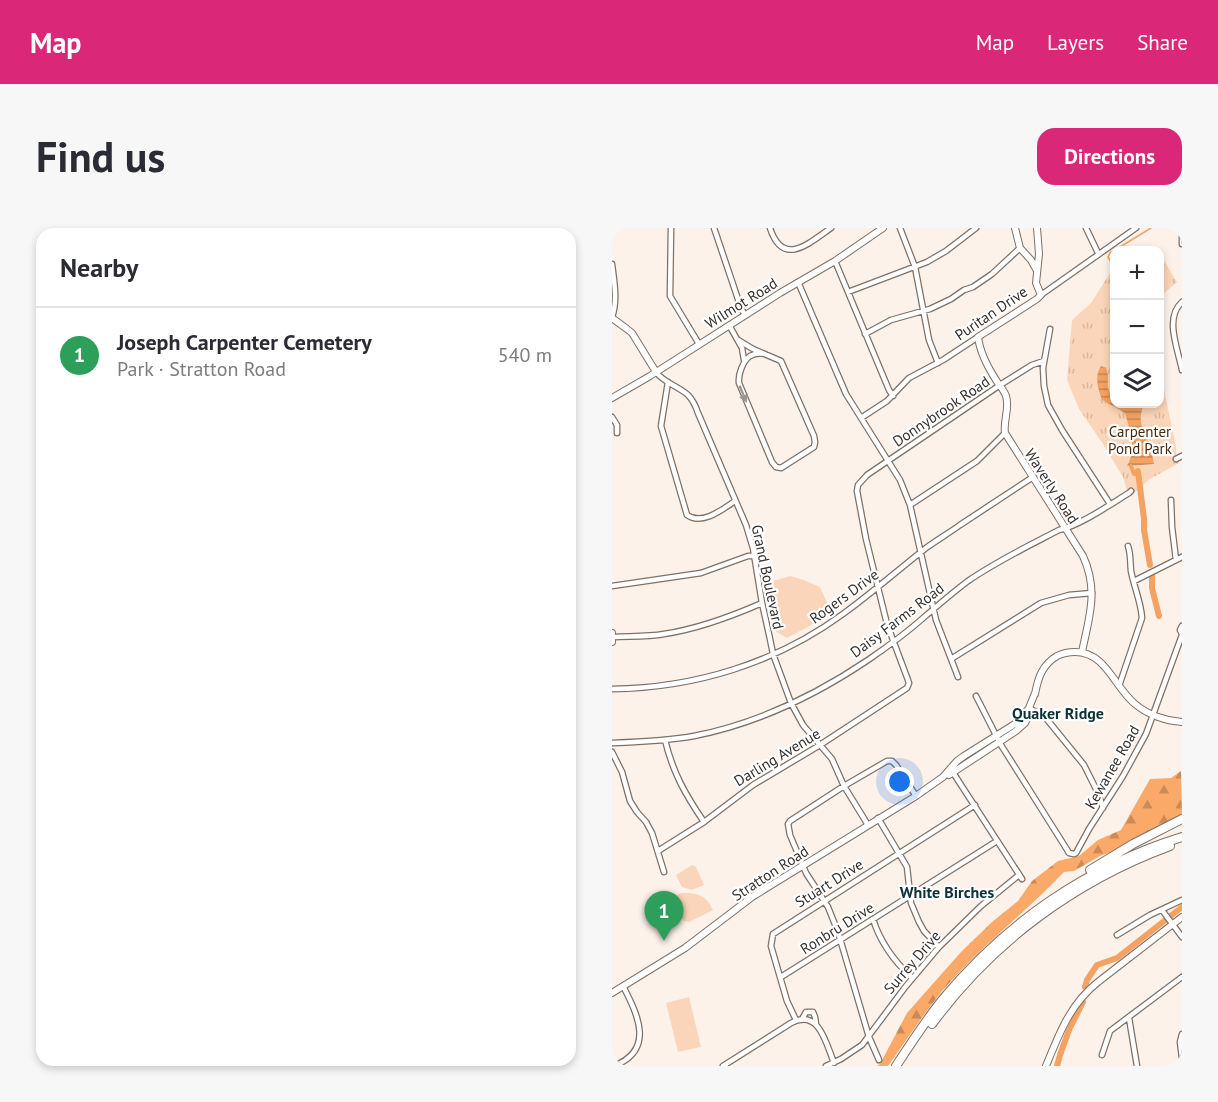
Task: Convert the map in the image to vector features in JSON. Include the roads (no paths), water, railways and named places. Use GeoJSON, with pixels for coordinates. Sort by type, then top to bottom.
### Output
{"type":"FeatureCollection","features":[{"type":"Feature","properties":{"kind":"highway"},"geometry":{"type":"LineString","coordinates":[[896,1066],[935,1010],[968,971],[1015,927],[1063,888],[1096,866],[1182,819]]}},
{"type":"Feature","properties":{"kind":"highway"},"geometry":{"type":"LineString","coordinates":[[1045,904],[1122,859],[1157,844],[1182,837]]}},
{"type":"Feature","properties":{"kind":"highway"},"geometry":{"type":"LineString","coordinates":[[902,1066],[952,998],[981,967],[1024,928],[1061,901],[1100,877],[1135,860],[1182,842]]}},
{"type":"Feature","properties":{"kind":"street"},"geometry":{"type":"LineString","coordinates":[[670,228],[670,296],[699,344]]}},
{"type":"Feature","properties":{"kind":"street"},"geometry":{"type":"LineString","coordinates":[[714,228],[745,315]]}},
{"type":"Feature","properties":{"kind":"street"},"geometry":{"type":"LineString","coordinates":[[770,228],[779,246],[794,250],[801,248],[831,228]]}},
{"type":"Feature","properties":{"kind":"street","name":"Wilmot Road"},"geometry":{"type":"LineString","coordinates":[[612,398],[835,261],[882,228]]}},
{"type":"Feature","properties":{"kind":"street"},"geometry":{"type":"LineString","coordinates":[[900,228],[915,267],[929,340],[938,363]]}},
{"type":"Feature","properties":{"kind":"street"},"geometry":{"type":"LineString","coordinates":[[848,292],[927,262],[976,228]]}},
{"type":"Feature","properties":{"kind":"street"},"geometry":{"type":"LineString","coordinates":[[1015,228],[1020,248],[1031,260],[1036,272]]}},
{"type":"Feature","properties":{"kind":"street"},"geometry":{"type":"LineString","coordinates":[[1037,228],[1039,254],[1036,272],[1037,286],[1041,294]]}},
{"type":"Feature","properties":{"kind":"street"},"geometry":{"type":"LineString","coordinates":[[1086,228],[1098,253]]}},
{"type":"Feature","properties":{"kind":"street","name":"Puritan Drive"},"geometry":{"type":"LineString","coordinates":[[861,418],[893,396],[909,378],[938,363],[1030,303],[1136,228]]}},
{"type":"Feature","properties":{"kind":"street"},"geometry":{"type":"LineString","coordinates":[[1182,237],[1182,244]]}},
{"type":"Feature","properties":{"kind":"street"},"geometry":{"type":"LineString","coordinates":[[866,334],[891,320],[941,305],[993,274],[1020,248]]}},
{"type":"Feature","properties":{"kind":"street"},"geometry":{"type":"LineString","coordinates":[[835,261],[893,396]]}},
{"type":"Feature","properties":{"kind":"street"},"geometry":{"type":"LineString","coordinates":[[612,264],[615,306],[612,318]]}},
{"type":"Feature","properties":{"kind":"street"},"geometry":{"type":"LineString","coordinates":[[798,282],[846,394],[900,480],[910,505],[933,609],[958,677]]}},
{"type":"Feature","properties":{"kind":"street"},"geometry":{"type":"LineString","coordinates":[[1182,302],[1176,309],[1173,320],[1182,369]]}},
{"type":"Feature","properties":{"kind":"street","name":"Grand Boulevard"},"geometry":{"type":"LineString","coordinates":[[612,318],[632,333],[656,372],[692,400],[746,525],[755,556],[773,654],[790,703],[803,725],[832,759],[844,786],[868,825]]}},
{"type":"Feature","properties":{"kind":"street"},"geometry":{"type":"LineString","coordinates":[[729,325],[744,354],[744,364]]}},
{"type":"Feature","properties":{"kind":"street"},"geometry":{"type":"LineString","coordinates":[[1050,329],[1043,368],[1045,393],[1053,415],[1110,504]]}},
{"type":"Feature","properties":{"kind":"street"},"geometry":{"type":"LineString","coordinates":[[910,505],[977,461],[1005,433],[1007,403],[1005,394],[984,360],[978,337]]}},
{"type":"Feature","properties":{"kind":"street"},"geometry":{"type":"LineString","coordinates":[[738,340],[782,362],[815,439],[814,447],[781,468],[776,467],[772,462],[738,383],[738,378],[748,358],[758,353],[765,354]]}},
{"type":"Feature","properties":{"kind":"street","name":"Donnybrook Road"},"geometry":{"type":"LineString","coordinates":[[878,586],[866,539],[857,488],[861,480],[1000,385],[1032,365],[1044,361]]}},
{"type":"Feature","properties":{"kind":"street"},"geometry":{"type":"LineString","coordinates":[[668,382],[661,426],[687,515],[694,518],[708,517],[735,501]]}},
{"type":"Feature","properties":{"kind":"street"},"geometry":{"type":"LineString","coordinates":[[612,417],[617,425],[617,433]]}},
{"type":"Feature","properties":{"kind":"street","name":"Waverly Road"},"geometry":{"type":"LineString","coordinates":[[1005,433],[1088,567],[1092,593],[1082,652]]}},
{"type":"Feature","properties":{"kind":"street"},"geometry":{"type":"LineString","coordinates":[[1176,459],[1182,456]]}},
{"type":"Feature","properties":{"kind":"street","name":"Rogers Drive"},"geometry":{"type":"LineString","coordinates":[[612,689],[647,688],[697,680],[737,669],[796,643],[834,620],[920,553],[1033,477]]}},
{"type":"Feature","properties":{"kind":"street","name":"Daisy Farms Road"},"geometry":{"type":"LineString","coordinates":[[612,743],[665,740],[729,727],[818,690],[893,642],[967,582],[994,564],[1131,491]]}},
{"type":"Feature","properties":{"kind":"street"},"geometry":{"type":"LineString","coordinates":[[1171,500],[1176,560]]}},
{"type":"Feature","properties":{"kind":"street"},"geometry":{"type":"LineString","coordinates":[[1119,686],[1142,618],[1128,546]]}},
{"type":"Feature","properties":{"kind":"street"},"geometry":{"type":"LineString","coordinates":[[612,586],[701,573],[748,556],[755,556]]}},
{"type":"Feature","properties":{"kind":"street"},"geometry":{"type":"LineString","coordinates":[[1134,581],[1182,557]]}},
{"type":"Feature","properties":{"kind":"street"},"geometry":{"type":"LineString","coordinates":[[878,586],[893,642]]}},
{"type":"Feature","properties":{"kind":"street"},"geometry":{"type":"LineString","coordinates":[[951,659],[1041,603],[1069,595],[1092,593]]}},
{"type":"Feature","properties":{"kind":"street"},"geometry":{"type":"LineString","coordinates":[[612,642],[612,635],[679,632],[723,619],[762,603]]}},
{"type":"Feature","properties":{"kind":"street","name":"Kewanee Road"},"geometry":{"type":"LineString","coordinates":[[999,743],[1069,853],[1072,855],[1076,853],[1146,734],[1182,635],[1180,630],[1182,626]]}},
{"type":"Feature","properties":{"kind":"street","name":"Darling Avenue"},"geometry":{"type":"LineString","coordinates":[[658,851],[704,822],[753,785],[820,745],[907,688],[908,680],[893,642]]}},
{"type":"Feature","properties":{"kind":"street"},"geometry":{"type":"LineString","coordinates":[[1082,652],[1102,663],[1137,706],[1153,715],[1182,722]]}},
{"type":"Feature","properties":{"kind":"street","name":"Stratton Road"},"geometry":{"type":"LineString","coordinates":[[612,993],[685,948],[744,902],[1016,732],[1025,723],[1031,709],[1038,677],[1047,664],[1064,653],[1082,652]]}},
{"type":"Feature","properties":{"kind":"street"},"geometry":{"type":"LineString","coordinates":[[976,696],[999,743]]}},
{"type":"Feature","properties":{"kind":"street"},"geometry":{"type":"LineString","coordinates":[[1031,709],[1045,717],[1084,765],[1103,808]]}},
{"type":"Feature","properties":{"kind":"street","name":"Stratton Road"},"geometry":{"type":"LineString","coordinates":[[952,770],[957,762],[1018,722],[1031,709]]}},
{"type":"Feature","properties":{"kind":"street"},"geometry":{"type":"LineString","coordinates":[[665,740],[675,773],[688,799],[704,822]]}},
{"type":"Feature","properties":{"kind":"street"},"geometry":{"type":"LineString","coordinates":[[612,752],[622,772],[630,801],[649,827],[664,872]]}},
{"type":"Feature","properties":{"kind":"street"},"geometry":{"type":"LineString","coordinates":[[879,1060],[869,1038],[841,940],[828,907],[802,866],[790,835],[788,822],[882,763],[892,762],[896,765],[916,796]]}},
{"type":"Feature","properties":{"kind":"street"},"geometry":{"type":"LineString","coordinates":[[952,770],[997,841]]}},
{"type":"Feature","properties":{"kind":"street","name":"Stuart Drive"},"geometry":{"type":"LineString","coordinates":[[799,1019],[787,1000],[771,946],[771,937],[778,930],[975,805]]}},
{"type":"Feature","properties":{"kind":"street"},"geometry":{"type":"LineString","coordinates":[[878,818],[908,870],[912,907],[919,922],[939,947]]}},
{"type":"Feature","properties":{"kind":"street","name":"Surrey Drive"},"geometry":{"type":"LineString","coordinates":[[826,1066],[862,1045],[912,978],[939,947],[981,906],[1020,877],[997,841]]}},
{"type":"Feature","properties":{"kind":"street","name":"Ronbru Drive"},"geometry":{"type":"LineString","coordinates":[[781,977],[997,841]]}},
{"type":"Feature","properties":{"kind":"street"},"geometry":{"type":"LineString","coordinates":[[1117,935],[1150,915],[1182,900]]}},
{"type":"Feature","properties":{"kind":"street"},"geometry":{"type":"LineString","coordinates":[[1162,910],[1182,937]]}},
{"type":"Feature","properties":{"kind":"street"},"geometry":{"type":"LineString","coordinates":[[1046,1066],[1066,1020],[1085,994],[1169,920],[1182,917]]}},
{"type":"Feature","properties":{"kind":"street"},"geometry":{"type":"LineString","coordinates":[[873,919],[889,952],[912,978]]}},
{"type":"Feature","properties":{"kind":"street"},"geometry":{"type":"LineString","coordinates":[[1102,1055],[1110,1031],[1182,977]]}},
{"type":"Feature","properties":{"kind":"street"},"geometry":{"type":"LineString","coordinates":[[614,1066],[631,1056],[639,1042],[636,1015],[623,986]]}},
{"type":"Feature","properties":{"kind":"street"},"geometry":{"type":"LineString","coordinates":[[723,1066],[807,1012],[813,1012],[834,1063]]}},
{"type":"Feature","properties":{"kind":"street"},"geometry":{"type":"LineString","coordinates":[[1129,1018],[1137,1066]]}},
{"type":"Feature","properties":{"kind":"street"},"geometry":{"type":"LineString","coordinates":[[799,1019],[807,1019],[816,1024]]}},
{"type":"Feature","properties":{"kind":"street"},"geometry":{"type":"LineString","coordinates":[[1182,1034],[1180,1042],[1182,1058]]}},
{"type":"Feature","properties":{"kind":"waterway"},"geometry":{"type":"LineString","coordinates":[[1121,246],[1151,228]]}},
{"type":"Feature","properties":{"kind":"waterway"},"geometry":{"type":"LineString","coordinates":[[1110,253],[1108,257],[1110,260]]}},
{"type":"Feature","properties":{"kind":"waterway"},"geometry":{"type":"LineString","coordinates":[[1131,466],[1134,474],[1138,474]]}},
{"type":"Feature","properties":{"kind":"waterway"},"geometry":{"type":"LineString","coordinates":[[1138,471],[1150,565]]}},
{"type":"Feature","properties":{"kind":"waterway"},"geometry":{"type":"LineString","coordinates":[[1152,576],[1152,588],[1159,616]]}},
{"type":"Feature","properties":{"kind":"waterway"},"geometry":{"type":"LineString","coordinates":[[1085,987],[1097,965],[1117,958],[1182,907]]}},
{"type":"Feature","properties":{"kind":"waterway"},"geometry":{"type":"LineString","coordinates":[[1057,1066],[1069,1030],[1083,1002]]}},
{"type":"Feature","properties":{"kind":"place","name":"Joseph Carpenter Cemetery"},"geometry":{"type":"Point","coordinates":[664,941]}},
{"type":"Feature","properties":{"kind":"district","name":"Quaker Ridge"},"geometry":{"type":"Point","coordinates":[1058,713]}},
{"type":"Feature","properties":{"kind":"district","name":"White Birches"},"geometry":{"type":"Point","coordinates":[947,892]}},
{"type":"Feature","properties":{"kind":"park label","name":"Carpenter Pond Park"},"geometry":{"type":"Point","coordinates":[1140,440]}}]}
